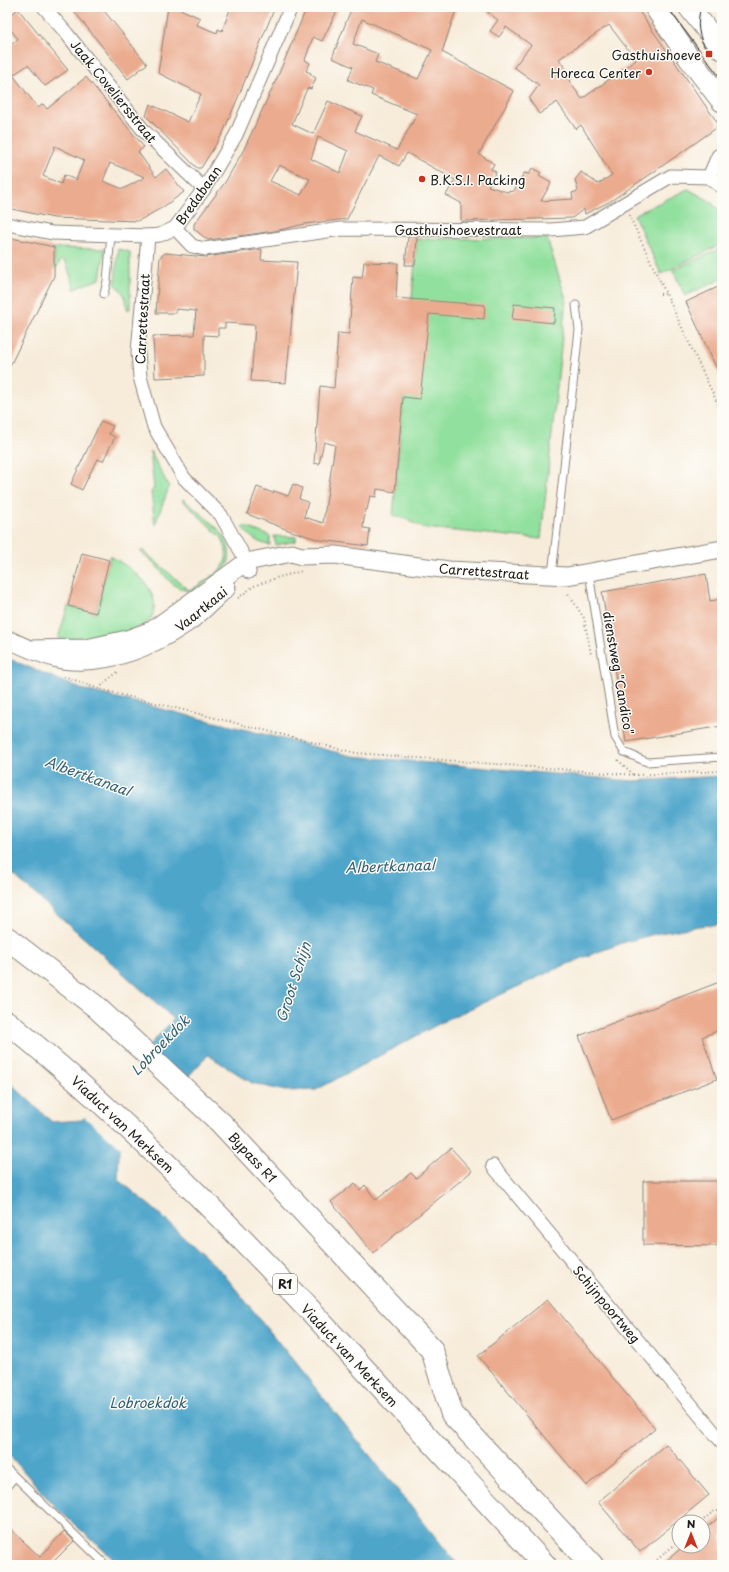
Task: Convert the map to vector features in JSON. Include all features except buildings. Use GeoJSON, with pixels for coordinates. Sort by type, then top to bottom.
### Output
{"type":"FeatureCollection","features":[{"type":"Feature","properties":{"kind":"highway","name":"Bypass R1"},"geometry":{"type":"LineString","coordinates":[[7,938],[95,1006],[221,1123],[432,1350],[452,1414],[592,1565]]}},
{"type":"Feature","properties":{"kind":"highway","name":"Viaduct van Merksem"},"geometry":{"type":"LineString","coordinates":[[7,1022],[140,1137],[232,1229],[314,1315],[545,1565]]}},
{"type":"Feature","properties":{"kind":"main road"},"geometry":{"type":"LineString","coordinates":[[655,7],[689,58],[722,101]]}},
{"type":"Feature","properties":{"kind":"main road"},"geometry":{"type":"LineString","coordinates":[[689,7],[722,49]]}},
{"type":"Feature","properties":{"kind":"street","name":"Jaak Coveliersstraat"},"geometry":{"type":"LineString","coordinates":[[44,7],[144,131],[204,189]]}},
{"type":"Feature","properties":{"kind":"street","name":"Bredabaan"},"geometry":{"type":"LineString","coordinates":[[7,224],[52,233],[148,236],[160,235],[175,228],[204,189],[236,135],[291,7]]}},
{"type":"Feature","properties":{"kind":"street"},"geometry":{"type":"LineString","coordinates":[[722,152],[718,156],[709,177],[722,187]]}},
{"type":"Feature","properties":{"kind":"street","name":"Gasthuishoevestraat"},"geometry":{"type":"LineString","coordinates":[[175,228],[192,246],[205,249],[341,229],[551,230],[585,227],[672,176],[709,177]]}},
{"type":"Feature","properties":{"kind":"street","name":"Carrettestraat"},"geometry":{"type":"LineString","coordinates":[[148,236],[138,352],[140,377],[154,427],[184,478],[221,515],[228,525],[248,567]]}},
{"type":"Feature","properties":{"kind":"street","name":"Carrettestraat"},"geometry":{"type":"LineString","coordinates":[[303,564],[335,555],[449,570],[567,576],[722,549]]}},
{"type":"Feature","properties":{"kind":"street","name":"Vaartkaai"},"geometry":{"type":"LineString","coordinates":[[7,639],[30,649],[86,648],[127,639],[152,630],[248,567],[285,563],[303,564]]}},
{"type":"Feature","properties":{"kind":"street","name":"Schijnpoortweg"},"geometry":{"type":"LineString","coordinates":[[493,1166],[722,1442]]}},
{"type":"Feature","properties":{"kind":"lane"},"geometry":{"type":"LineString","coordinates":[[104,294],[107,281],[111,235]]}},
{"type":"Feature","properties":{"kind":"lane"},"geometry":{"type":"LineString","coordinates":[[552,576],[579,330],[576,305]]}},
{"type":"Feature","properties":{"kind":"lane","name":"dienstweg \"Candico\""},"geometry":{"type":"LineString","coordinates":[[588,573],[615,736],[624,752],[647,762],[722,757]]}},
{"type":"Feature","properties":{"kind":"lane"},"geometry":{"type":"LineString","coordinates":[[7,1469],[106,1565]]}},
{"type":"Feature","properties":{"kind":"lane"},"geometry":{"type":"LineString","coordinates":[[7,1486],[15,1477]]}},
{"type":"Feature","properties":{"kind":"path"},"geometry":{"type":"LineString","coordinates":[[624,204],[722,413]]}},
{"type":"Feature","properties":{"kind":"path"},"geometry":{"type":"LineString","coordinates":[[660,294],[666,294]]}},
{"type":"Feature","properties":{"kind":"path"},"geometry":{"type":"LineString","coordinates":[[234,601],[254,586],[276,578],[303,564]]}},
{"type":"Feature","properties":{"kind":"path"},"geometry":{"type":"LineString","coordinates":[[559,591],[567,592],[584,618],[591,656]]}},
{"type":"Feature","properties":{"kind":"path"},"geometry":{"type":"LineString","coordinates":[[122,670],[106,680],[99,689],[356,752],[634,775],[722,772]]}},
{"type":"Feature","properties":{"kind":"path"},"geometry":{"type":"LineString","coordinates":[[617,758],[620,763],[634,775]]}},
{"type":"Feature","properties":{"kind":"path"},"geometry":{"type":"LineString","coordinates":[[710,1514],[714,1510],[722,1511]]}},
{"type":"Feature","properties":{"kind":"path"},"geometry":{"type":"LineString","coordinates":[[652,1565],[671,1548]]}},
{"type":"Feature","properties":{"kind":"green space"},"geometry":{"type":"Polygon","coordinates":[[[688,189],[708,200],[722,212],[722,244],[661,274],[634,215],[688,189]]]}},
{"type":"Feature","properties":{"kind":"green space"},"geometry":{"type":"Polygon","coordinates":[[[547,238],[566,299],[541,539],[424,528],[401,517],[393,516],[417,239],[547,238]]]}},
{"type":"Feature","properties":{"kind":"green space"},"geometry":{"type":"Polygon","coordinates":[[[55,248],[105,249],[100,279],[80,286],[75,290],[66,262],[61,260],[57,267],[54,267],[55,248]]]}},
{"type":"Feature","properties":{"kind":"green space"},"geometry":{"type":"Polygon","coordinates":[[[722,248],[722,279],[685,296],[673,270],[722,248]]]}},
{"type":"Feature","properties":{"kind":"green space"},"geometry":{"type":"Polygon","coordinates":[[[118,249],[130,252],[130,309],[127,309],[124,295],[115,284],[118,249]]]}},
{"type":"Feature","properties":{"kind":"green space"},"geometry":{"type":"Polygon","coordinates":[[[150,451],[169,487],[155,525],[151,492],[154,488],[150,451]]]}},
{"type":"Feature","properties":{"kind":"green space"},"geometry":{"type":"Polygon","coordinates":[[[183,499],[222,533],[227,541],[229,550],[229,560],[225,568],[193,591],[180,588],[175,585],[141,552],[142,550],[189,590],[193,589],[221,569],[225,563],[226,557],[226,548],[222,538],[182,500],[183,499]]]}},
{"type":"Feature","properties":{"kind":"green space"},"geometry":{"type":"Polygon","coordinates":[[[244,526],[270,536],[270,545],[261,543],[254,539],[242,527],[244,526]]]}},
{"type":"Feature","properties":{"kind":"green space"},"geometry":{"type":"Polygon","coordinates":[[[274,536],[296,537],[296,541],[276,545],[274,536]]]}},
{"type":"Feature","properties":{"kind":"green space"},"geometry":{"type":"Polygon","coordinates":[[[110,556],[133,571],[151,592],[154,600],[154,609],[151,618],[147,623],[115,635],[91,639],[58,639],[68,606],[96,613],[110,556]]]}},
{"type":"Feature","properties":{"kind":"water"},"geometry":{"type":"Polygon","coordinates":[[[7,658],[81,689],[352,756],[633,781],[722,776],[722,924],[699,926],[655,934],[625,942],[558,968],[446,1020],[316,1090],[285,1091],[252,1083],[208,1055],[119,1151],[118,1179],[155,1210],[222,1272],[458,1565],[120,1565],[54,1506],[7,1452],[7,1080],[52,1122],[82,1120],[174,1019],[7,869],[7,658]]]}},
{"type":"Feature","properties":{"kind":"pier"},"geometry":{"type":"Polygon","coordinates":[[[136,1056],[178,1092],[123,1150],[83,1116],[136,1056]]]}},
{"type":"Feature","properties":{"kind":"tram line"},"geometry":{"type":"LineString","coordinates":[[667,7],[722,80]]}},
{"type":"Feature","properties":{"kind":"tram line"},"geometry":{"type":"LineString","coordinates":[[701,7],[698,24],[700,35],[707,51]]}},
{"type":"Feature","properties":{"kind":"place","name":"Gasthuishoeve"},"geometry":{"type":"Point","coordinates":[709,54]}},
{"type":"Feature","properties":{"kind":"place","name":"Horeca Center"},"geometry":{"type":"Point","coordinates":[649,72]}},
{"type":"Feature","properties":{"kind":"place","name":"B.K.S.I. Packing"},"geometry":{"type":"Point","coordinates":[422,179]}},
{"type":"Feature","properties":{"kind":"water label","name":"Albertkanaal"},"geometry":{"type":"Point","coordinates":[88,776]}},
{"type":"Feature","properties":{"kind":"water label","name":"Albertkanaal"},"geometry":{"type":"Point","coordinates":[390,866]}},
{"type":"Feature","properties":{"kind":"water label","name":"Groot Schijn"},"geometry":{"type":"Point","coordinates":[293,982]}},
{"type":"Feature","properties":{"kind":"water label","name":"Lobroekdok"},"geometry":{"type":"Point","coordinates":[160,1045]}},
{"type":"Feature","properties":{"kind":"water label","name":"Lobroekdok"},"geometry":{"type":"Point","coordinates":[148,1402]}}]}
